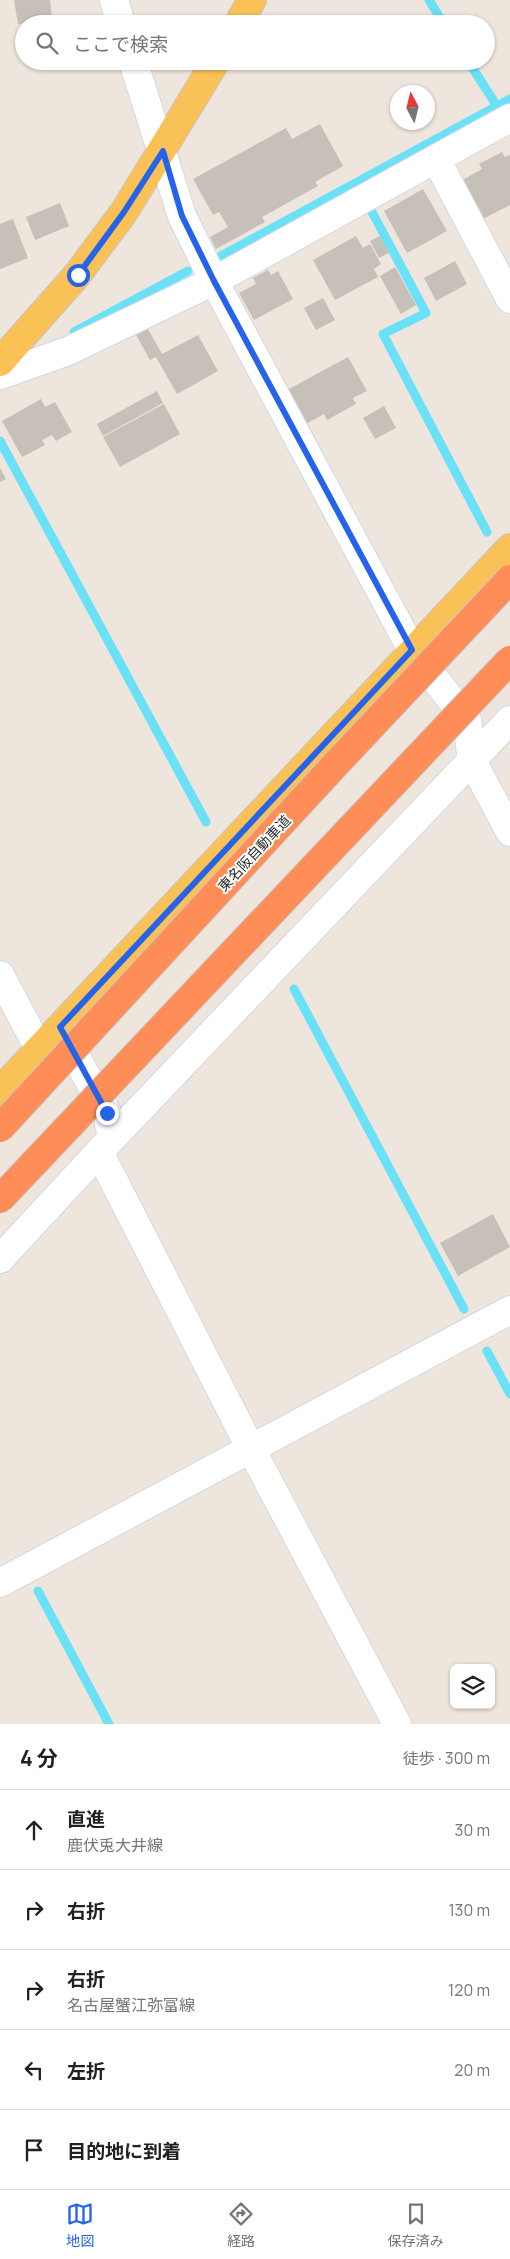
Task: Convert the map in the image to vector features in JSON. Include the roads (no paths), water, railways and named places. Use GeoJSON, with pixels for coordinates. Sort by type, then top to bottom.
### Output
{"type":"FeatureCollection","features":[{"type":"Feature","properties":{"kind":"highway","name":"東名阪自動車道"},"geometry":{"type":"LineString","coordinates":[[0,1128],[334,766],[510,579]]}},
{"type":"Feature","properties":{"kind":"highway"},"geometry":{"type":"LineString","coordinates":[[0,1199],[510,660]]}},
{"type":"Feature","properties":{"kind":"main road"},"geometry":{"type":"LineString","coordinates":[[243,15],[252,0]]}},
{"type":"Feature","properties":{"kind":"main road"},"geometry":{"type":"LineString","coordinates":[[0,362],[78,275],[124,212],[211,70]]}},
{"type":"Feature","properties":{"kind":"main road"},"geometry":{"type":"LineString","coordinates":[[0,1091],[412,650],[510,548]]}},
{"type":"Feature","properties":{"kind":"street"},"geometry":{"type":"LineString","coordinates":[[114,0],[118,15]]}},
{"type":"Feature","properties":{"kind":"street"},"geometry":{"type":"LineString","coordinates":[[136,70],[182,216],[214,281],[412,650],[467,720],[472,761],[510,832]]}},
{"type":"Feature","properties":{"kind":"street"},"geometry":{"type":"LineString","coordinates":[[0,375],[68,351],[214,281],[510,118]]}},
{"type":"Feature","properties":{"kind":"street"},"geometry":{"type":"LineString","coordinates":[[436,159],[510,299]]}},
{"type":"Feature","properties":{"kind":"street"},"geometry":{"type":"LineString","coordinates":[[0,1260],[106,1145],[510,720]]}},
{"type":"Feature","properties":{"kind":"street"},"geometry":{"type":"LineString","coordinates":[[0,975],[39,1049]]}},
{"type":"Feature","properties":{"kind":"street"},"geometry":{"type":"LineString","coordinates":[[60,1027],[107,1113],[106,1145],[251,1449],[397,1724]]}},
{"type":"Feature","properties":{"kind":"street"},"geometry":{"type":"LineString","coordinates":[[0,1583],[510,1310]]}},
{"type":"Feature","properties":{"kind":"waterway"},"geometry":{"type":"LineString","coordinates":[[429,0],[438,15]]}},
{"type":"Feature","properties":{"kind":"waterway"},"geometry":{"type":"LineString","coordinates":[[474,70],[495,103]]}},
{"type":"Feature","properties":{"kind":"waterway"},"geometry":{"type":"LineString","coordinates":[[221,256],[510,99]]}},
{"type":"Feature","properties":{"kind":"waterway"},"geometry":{"type":"LineString","coordinates":[[372,212],[426,313],[383,334],[487,532]]}},
{"type":"Feature","properties":{"kind":"waterway"},"geometry":{"type":"LineString","coordinates":[[74,332],[188,271]]}},
{"type":"Feature","properties":{"kind":"waterway"},"geometry":{"type":"LineString","coordinates":[[0,441],[206,822]]}},
{"type":"Feature","properties":{"kind":"waterway"},"geometry":{"type":"LineString","coordinates":[[294,989],[464,1309]]}},
{"type":"Feature","properties":{"kind":"waterway"},"geometry":{"type":"LineString","coordinates":[[487,1351],[510,1394]]}},
{"type":"Feature","properties":{"kind":"waterway"},"geometry":{"type":"LineString","coordinates":[[38,1591],[109,1724]]}}]}
